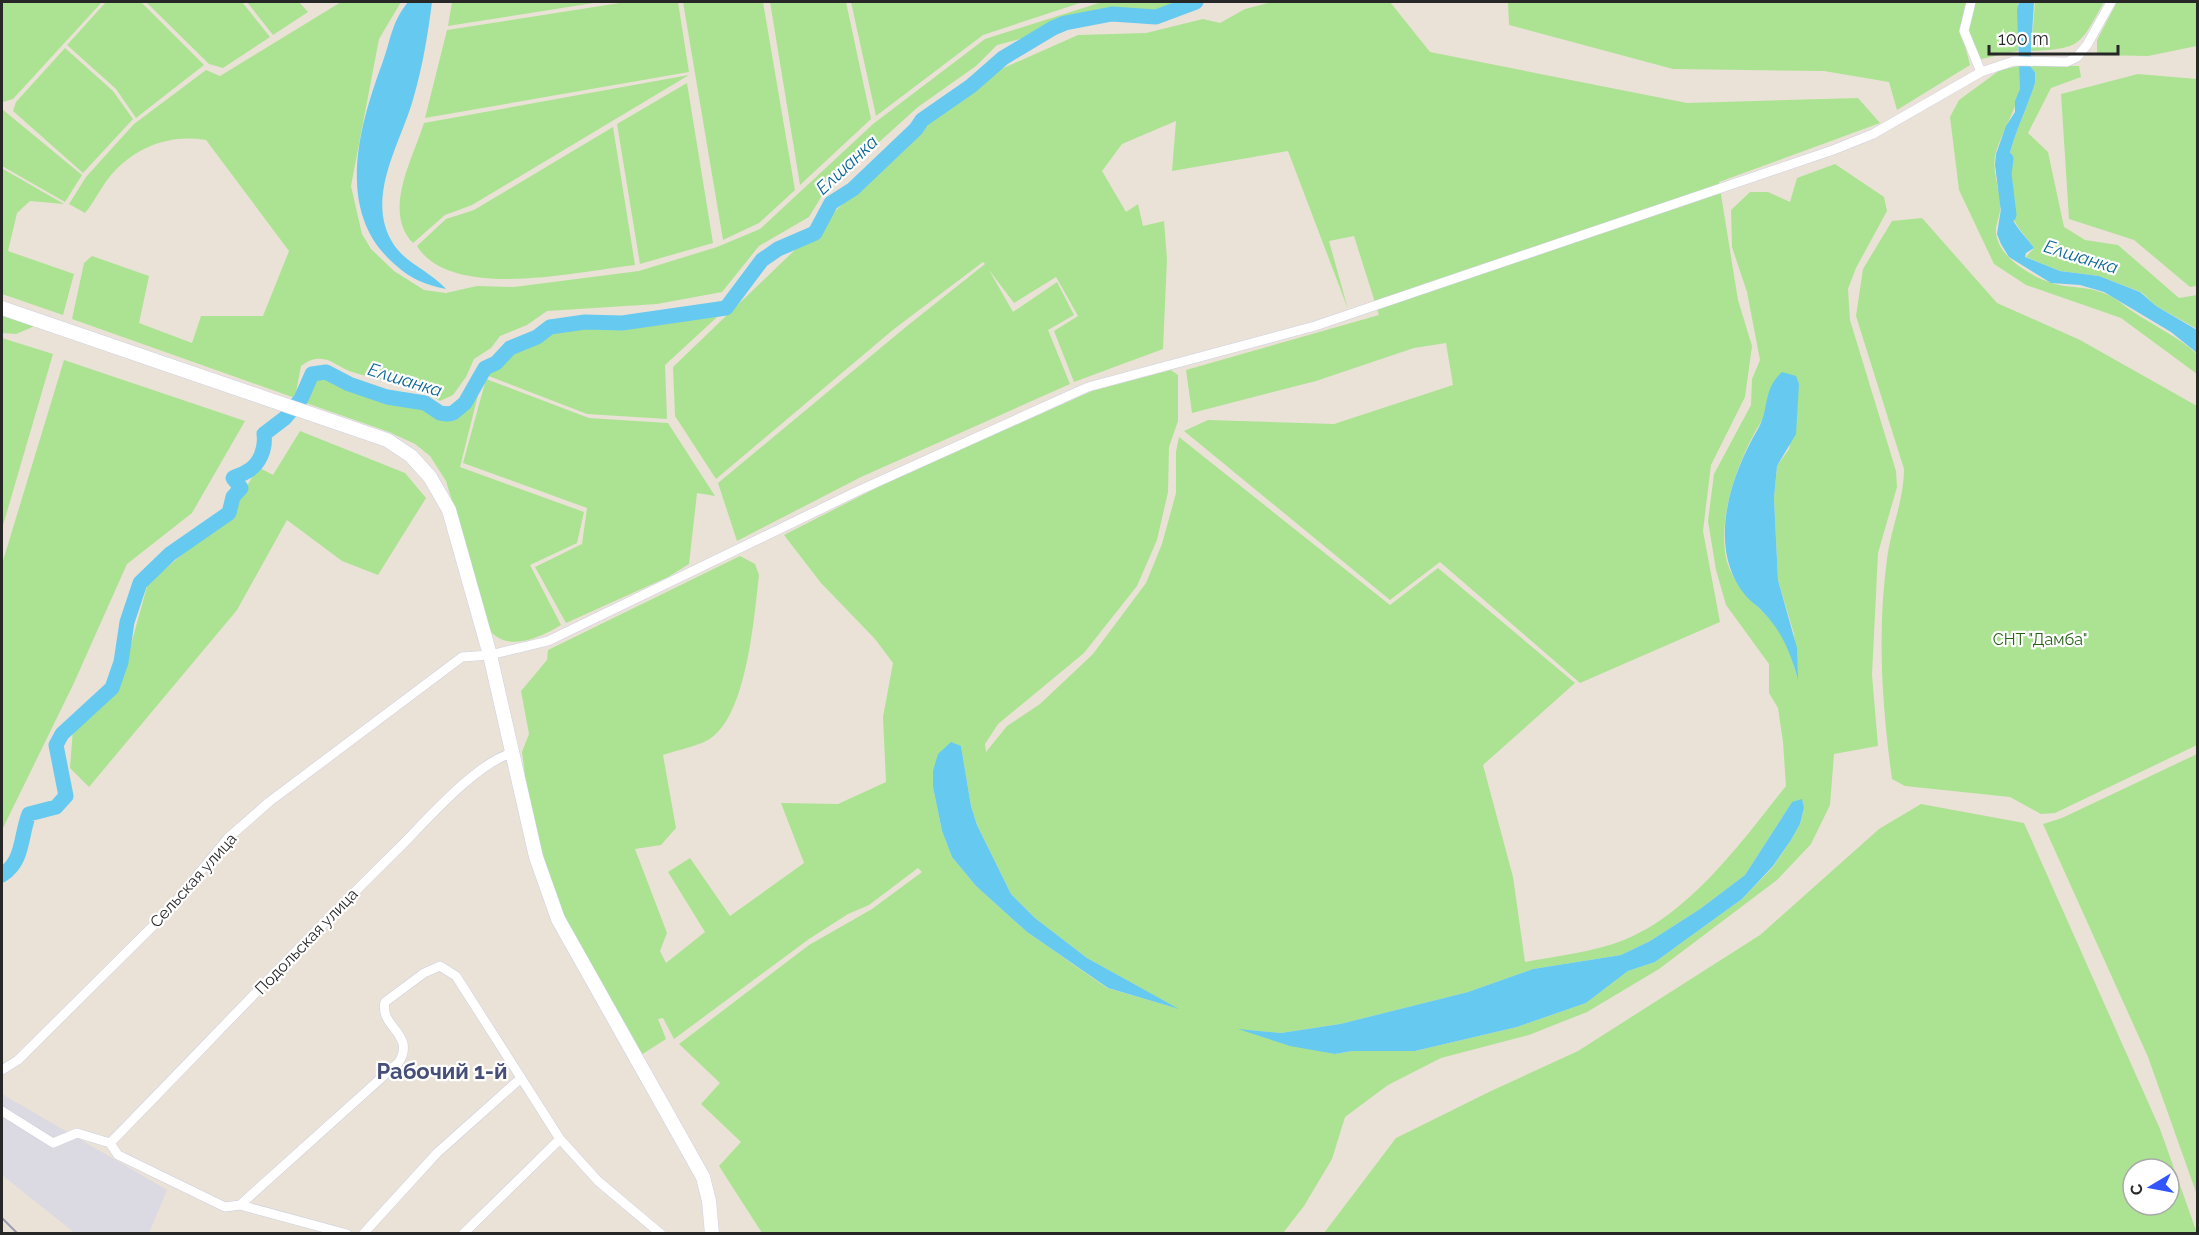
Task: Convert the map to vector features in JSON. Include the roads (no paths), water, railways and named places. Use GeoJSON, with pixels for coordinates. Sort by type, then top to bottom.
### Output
{"type":"FeatureCollection","features":[{"type":"Feature","properties":{"kind":"main road"},"geometry":{"type":"LineString","coordinates":[[2,308],[387,440],[411,456],[430,477],[449,510],[490,655],[536,857],[558,919],[703,1177],[709,1201],[712,1233]]}},
{"type":"Feature","properties":{"kind":"street"},"geometry":{"type":"LineString","coordinates":[[1971,2],[1964,31],[1981,72]]}},
{"type":"Feature","properties":{"kind":"street","name":"Сельская улица"},"geometry":{"type":"LineString","coordinates":[[2,1070],[18,1060],[168,911],[228,838],[269,802],[462,657],[490,655],[548,641],[860,490],[1088,387],[1315,326],[1833,150],[1882,130],[1981,72],[2013,61],[2067,62],[2077,57],[2087,45],[2111,2]]}},
{"type":"Feature","properties":{"kind":"street","name":"Подольская улица"},"geometry":{"type":"LineString","coordinates":[[110,1143],[338,908],[448,799],[497,757],[512,753]]}},
{"type":"Feature","properties":{"kind":"street"},"geometry":{"type":"LineString","coordinates":[[240,1205],[393,1070],[405,1053],[404,1046],[386,1016],[385,1002],[433,968],[445,967],[456,976],[560,1139],[598,1181],[661,1233]]}},
{"type":"Feature","properties":{"kind":"street"},"geometry":{"type":"LineString","coordinates":[[363,1233],[437,1153],[521,1078]]}},
{"type":"Feature","properties":{"kind":"street"},"geometry":{"type":"LineString","coordinates":[[2,1111],[53,1143],[77,1133],[110,1143],[118,1155],[225,1207],[240,1205],[347,1233]]}},
{"type":"Feature","properties":{"kind":"street"},"geometry":{"type":"LineString","coordinates":[[463,1233],[560,1139]]}},
{"type":"Feature","properties":{"kind":"water"},"geometry":{"type":"Polygon","coordinates":[[[408,2],[432,2],[420,73],[388,170],[382,208],[385,227],[399,252],[446,289],[414,278],[388,258],[372,237],[362,214],[357,190],[357,164],[366,112],[395,25],[408,2]]]}},
{"type":"Feature","properties":{"kind":"water"},"geometry":{"type":"Polygon","coordinates":[[[2019,2],[2034,2],[2030,66],[2035,72],[2035,83],[2010,152],[2005,188],[2007,205],[2014,222],[2034,248],[2026,253],[2025,257],[2060,271],[2099,276],[2140,292],[2156,306],[2197,330],[2197,353],[2171,332],[2104,292],[2080,285],[2051,283],[2009,257],[2001,244],[1997,234],[2001,209],[1995,165],[1996,154],[2006,126],[2015,112],[2015,101],[2020,89],[2017,10],[2019,2]]]}},
{"type":"Feature","properties":{"kind":"water"},"geometry":{"type":"Polygon","coordinates":[[[1782,372],[1796,376],[1799,384],[1796,434],[1777,466],[1774,498],[1778,580],[1797,648],[1798,680],[1781,635],[1770,619],[1746,596],[1734,577],[1727,557],[1725,535],[1726,512],[1731,490],[1762,421],[1769,392],[1782,372]]]}},
{"type":"Feature","properties":{"kind":"water"},"geometry":{"type":"Polygon","coordinates":[[[951,742],[961,746],[971,806],[977,825],[1011,894],[1035,918],[1087,958],[1179,1009],[1108,988],[1027,932],[976,886],[952,857],[942,831],[933,787],[933,771],[938,754],[951,742]]]}},
{"type":"Feature","properties":{"kind":"water"},"geometry":{"type":"Polygon","coordinates":[[[1802,799],[1804,808],[1800,824],[1791,840],[1773,866],[1742,899],[1655,962],[1628,971],[1586,1003],[1517,1027],[1415,1051],[1352,1051],[1335,1054],[1290,1046],[1238,1029],[1281,1033],[1340,1024],[1468,992],[1533,969],[1621,955],[1650,941],[1700,909],[1745,875],[1792,802],[1802,799]]]}},
{"type":"Feature","properties":{"kind":"waterway","name":"Елшанка"},"geometry":{"type":"LineString","coordinates":[[2,875],[18,856],[29,814],[56,807],[66,796],[56,745],[62,734],[112,688],[121,662],[127,622],[140,583],[170,554],[229,513],[233,497],[241,488],[233,478],[255,465],[263,450],[264,434],[285,418],[301,399],[312,374],[326,372],[349,384],[387,397],[425,403],[440,413],[447,414],[453,413],[465,403],[485,368],[496,363],[510,348],[537,337],[550,327],[585,322],[622,323],[726,308],[762,260],[778,249],[815,233],[831,203],[853,189],[916,129],[922,120],[971,86],[1003,58],[1065,23],[1112,14],[1156,17],[1196,2]]}},
{"type":"Feature","properties":{"kind":"waterway","name":"Елшанка"},"geometry":{"type":"LineString","coordinates":[[2006,159],[2004,174],[2009,215]]}},
{"type":"Feature","properties":{"kind":"railway"},"geometry":{"type":"LineString","coordinates":[[2,1218],[18,1234]]}},
{"type":"Feature","properties":{"kind":"district","name":"Рабочий 1‑й"},"geometry":{"type":"Point","coordinates":[442,1071]}},
{"type":"Feature","properties":{"kind":"park label","name":"СНТ \"Дамба\""},"geometry":{"type":"Point","coordinates":[2040,639]}}]}
